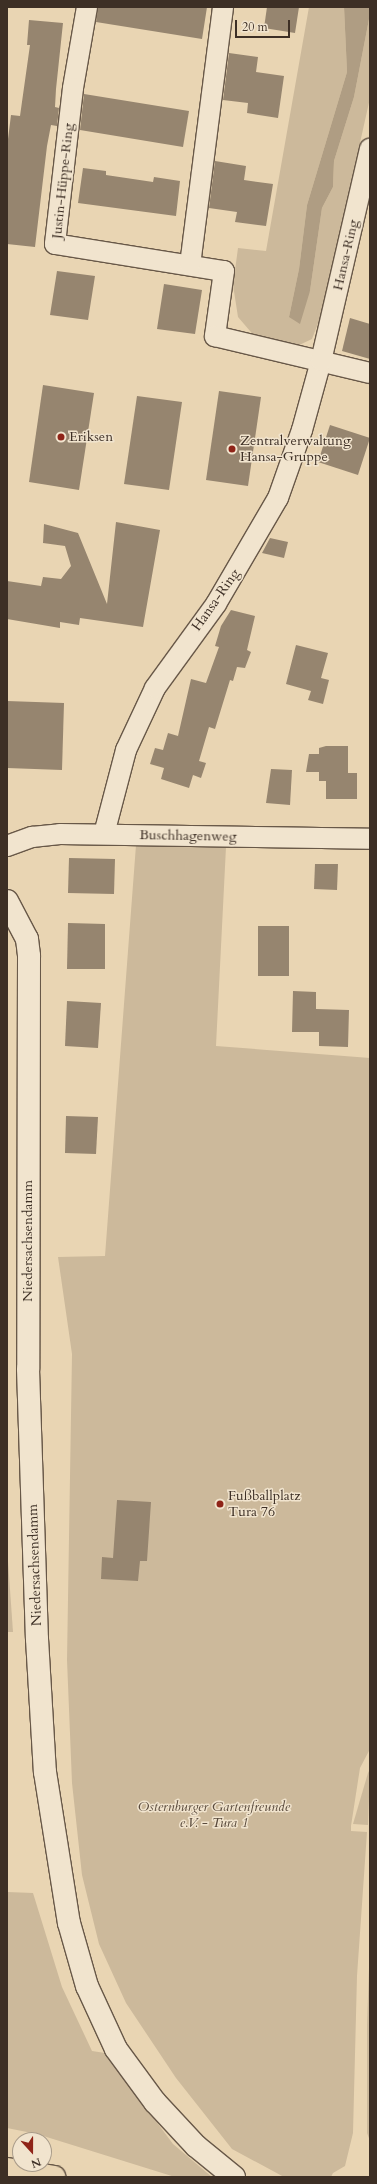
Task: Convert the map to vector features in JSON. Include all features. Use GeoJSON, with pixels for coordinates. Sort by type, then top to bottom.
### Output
{"type":"FeatureCollection","features":[{"type":"Feature","properties":{"kind":"highway"},"geometry":{"type":"LineString","coordinates":[[7,2169],[54,2177]]}},
{"type":"Feature","properties":{"kind":"street","name":"Justin-Hüppe-Ring"},"geometry":{"type":"LineString","coordinates":[[87,7],[73,88],[55,244],[224,271],[215,336],[321,360]]}},
{"type":"Feature","properties":{"kind":"street"},"geometry":{"type":"LineString","coordinates":[[190,265],[223,7]]}},
{"type":"Feature","properties":{"kind":"street","name":"Hansa-Ring"},"geometry":{"type":"LineString","coordinates":[[104,834],[126,750],[155,688],[216,604],[278,498],[302,430],[321,360],[370,149]]}},
{"type":"Feature","properties":{"kind":"street"},"geometry":{"type":"LineString","coordinates":[[321,360],[370,373]]}},
{"type":"Feature","properties":{"kind":"street","name":"Buschhagenweg"},"geometry":{"type":"LineString","coordinates":[[7,846],[32,837],[104,834],[370,839]]}},
{"type":"Feature","properties":{"kind":"street","name":"Niedersachsendamm"},"geometry":{"type":"LineString","coordinates":[[7,901],[27,939],[29,956],[28,1369],[37,1639],[45,1772],[69,1923],[87,1986],[116,2049],[155,2102],[196,2146],[234,2177]]}},
{"type":"Feature","properties":{"kind":"green space"},"geometry":{"type":"Polygon","coordinates":[[[309,7],[344,7],[347,72],[307,205],[299,269],[289,317],[310,291],[322,208],[333,187],[334,161],[354,97],[370,14],[370,98],[322,313],[312,339],[295,347],[256,338],[238,317],[233,285],[238,248],[266,251],[309,7]]]}},
{"type":"Feature","properties":{"kind":"green space","name":"Osternburger Gartenfreunde e.V. - Tura 1"},"geometry":{"type":"Polygon","coordinates":[[[136,845],[226,847],[216,1046],[370,1058],[370,1749],[360,1768],[351,1826],[351,1831],[367,1832],[357,1976],[353,2133],[345,2166],[333,2173],[331,2177],[284,2177],[232,2149],[176,2078],[126,2003],[99,1944],[82,1875],[72,1783],[67,1660],[72,1354],[58,1257],[105,1256],[136,845]]]}},
{"type":"Feature","properties":{"kind":"green space"},"geometry":{"type":"Polygon","coordinates":[[[7,1547],[13,1632],[7,1632],[7,1547]]]}},
{"type":"Feature","properties":{"kind":"green space"},"geometry":{"type":"Polygon","coordinates":[[[370,1769],[368,1825],[353,1824],[368,1773],[370,1769]]]}},
{"type":"Feature","properties":{"kind":"green space"},"geometry":{"type":"Polygon","coordinates":[[[7,1892],[33,1893],[62,1987],[92,2051],[105,2053],[173,2144],[212,2177],[175,2177],[52,2139],[52,2132],[27,2132],[7,2128],[7,1892]]]}},
{"type":"Feature","properties":{"kind":"green space"},"geometry":{"type":"Polygon","coordinates":[[[370,1939],[370,2141],[367,2133],[367,2025],[370,1939]]]}},
{"type":"Feature","properties":{"kind":"shaded area"},"geometry":{"type":"Polygon","coordinates":[[[344,7],[370,7],[370,14],[354,97],[334,161],[333,187],[322,208],[310,291],[300,324],[289,317],[299,269],[307,205],[347,72],[344,7]]]}},
{"type":"Feature","properties":{"kind":"building"},"geometry":{"type":"Polygon","coordinates":[[[98,7],[207,7],[202,39],[96,22],[98,7]]]}},
{"type":"Feature","properties":{"kind":"building"},"geometry":{"type":"Polygon","coordinates":[[[267,7],[299,7],[295,33],[264,28],[267,7]]]}},
{"type":"Feature","properties":{"kind":"building"},"geometry":{"type":"Polygon","coordinates":[[[29,20],[63,23],[56,89],[55,107],[59,108],[57,126],[51,125],[47,146],[35,247],[7,244],[7,147],[11,115],[20,116],[30,45],[27,45],[29,20]]]}},
{"type":"Feature","properties":{"kind":"building"},"geometry":{"type":"Polygon","coordinates":[[[229,53],[258,57],[256,72],[284,76],[278,118],[247,113],[248,103],[223,100],[229,53]]]}},
{"type":"Feature","properties":{"kind":"building"},"geometry":{"type":"Polygon","coordinates":[[[84,94],[189,111],[183,147],[80,130],[84,94]]]}},
{"type":"Feature","properties":{"kind":"building"},"geometry":{"type":"Polygon","coordinates":[[[215,161],[246,166],[244,180],[273,184],[266,226],[235,222],[237,212],[209,208],[215,161]]]}},
{"type":"Feature","properties":{"kind":"building"},"geometry":{"type":"Polygon","coordinates":[[[83,168],[106,171],[106,175],[153,182],[154,177],[180,181],[176,216],[78,203],[83,168]]]}},
{"type":"Feature","properties":{"kind":"building"},"geometry":{"type":"Polygon","coordinates":[[[57,271],[95,276],[88,320],[50,315],[57,271]]]}},
{"type":"Feature","properties":{"kind":"building"},"geometry":{"type":"Polygon","coordinates":[[[164,284],[202,290],[195,334],[157,329],[164,284]]]}},
{"type":"Feature","properties":{"kind":"building"},"geometry":{"type":"Polygon","coordinates":[[[350,318],[370,324],[370,359],[342,351],[350,318]]]}},
{"type":"Feature","properties":{"kind":"building","name":"Eriksen"},"geometry":{"type":"Polygon","coordinates":[[[43,385],[94,393],[79,490],[29,482],[43,385]]]}},
{"type":"Feature","properties":{"kind":"building","name":"Zentralverwaltung Hansa-Gruppe"},"geometry":{"type":"Polygon","coordinates":[[[219,391],[261,397],[248,486],[206,480],[219,391]]]}},
{"type":"Feature","properties":{"kind":"building"},"geometry":{"type":"Polygon","coordinates":[[[137,396],[182,402],[169,490],[124,484],[137,396]]]}},
{"type":"Feature","properties":{"kind":"building"},"geometry":{"type":"Polygon","coordinates":[[[330,425],[370,438],[358,475],[318,462],[330,425]]]}},
{"type":"Feature","properties":{"kind":"building"},"geometry":{"type":"Polygon","coordinates":[[[116,522],[160,530],[143,627],[80,618],[79,625],[60,622],[60,628],[7,619],[7,581],[41,586],[43,577],[61,579],[71,566],[65,546],[43,543],[44,524],[78,533],[107,604],[116,522]]]}},
{"type":"Feature","properties":{"kind":"building"},"geometry":{"type":"Polygon","coordinates":[[[270,538],[288,542],[284,558],[262,553],[270,538]]]}},
{"type":"Feature","properties":{"kind":"building"},"geometry":{"type":"Polygon","coordinates":[[[231,610],[255,616],[247,650],[251,652],[245,668],[237,667],[233,681],[230,680],[215,729],[209,727],[199,761],[206,763],[201,778],[193,775],[189,788],[161,779],[164,768],[150,764],[155,748],[163,750],[168,733],[178,736],[191,679],[206,683],[219,647],[215,646],[221,626],[231,610]]]}},
{"type":"Feature","properties":{"kind":"building"},"geometry":{"type":"Polygon","coordinates":[[[296,645],[328,653],[321,678],[329,680],[323,704],[308,700],[311,691],[286,684],[296,645]]]}},
{"type":"Feature","properties":{"kind":"building"},"geometry":{"type":"Polygon","coordinates":[[[7,701],[64,703],[62,770],[7,768],[7,701]]]}},
{"type":"Feature","properties":{"kind":"building"},"geometry":{"type":"Polygon","coordinates":[[[326,746],[348,746],[348,773],[357,773],[357,799],[326,799],[326,781],[319,781],[319,772],[306,772],[309,754],[319,754],[319,748],[326,746]]]}},
{"type":"Feature","properties":{"kind":"building"},"geometry":{"type":"Polygon","coordinates":[[[271,769],[292,770],[290,805],[266,803],[271,769]]]}},
{"type":"Feature","properties":{"kind":"building"},"geometry":{"type":"Polygon","coordinates":[[[69,858],[115,859],[114,894],[68,893],[69,858]]]}},
{"type":"Feature","properties":{"kind":"building"},"geometry":{"type":"Polygon","coordinates":[[[315,864],[338,864],[337,890],[314,889],[315,864]]]}},
{"type":"Feature","properties":{"kind":"building"},"geometry":{"type":"Polygon","coordinates":[[[68,923],[105,924],[105,969],[67,969],[68,923]]]}},
{"type":"Feature","properties":{"kind":"building"},"geometry":{"type":"Polygon","coordinates":[[[258,926],[289,926],[289,976],[258,976],[258,926]]]}},
{"type":"Feature","properties":{"kind":"building"},"geometry":{"type":"Polygon","coordinates":[[[293,991],[316,992],[316,1009],[349,1010],[348,1047],[319,1046],[319,1032],[292,1032],[293,991]]]}},
{"type":"Feature","properties":{"kind":"building"},"geometry":{"type":"Polygon","coordinates":[[[67,1001],[101,1003],[98,1048],[65,1046],[67,1001]]]}},
{"type":"Feature","properties":{"kind":"building"},"geometry":{"type":"Polygon","coordinates":[[[66,1116],[98,1117],[96,1154],[65,1153],[66,1116]]]}},
{"type":"Feature","properties":{"kind":"building"},"geometry":{"type":"Polygon","coordinates":[[[117,1500],[151,1502],[147,1561],[140,1561],[138,1581],[101,1579],[102,1557],[113,1558],[117,1500]]]}},
{"type":"Feature","properties":{"kind":"place","name":"Eriksen"},"geometry":{"type":"Point","coordinates":[61,437]}},
{"type":"Feature","properties":{"kind":"place","name":"Zentralverwaltung Hansa-Gruppe"},"geometry":{"type":"Point","coordinates":[232,449]}},
{"type":"Feature","properties":{"kind":"place","name":"Fußballplatz Tura 76"},"geometry":{"type":"Point","coordinates":[220,1504]}}]}
